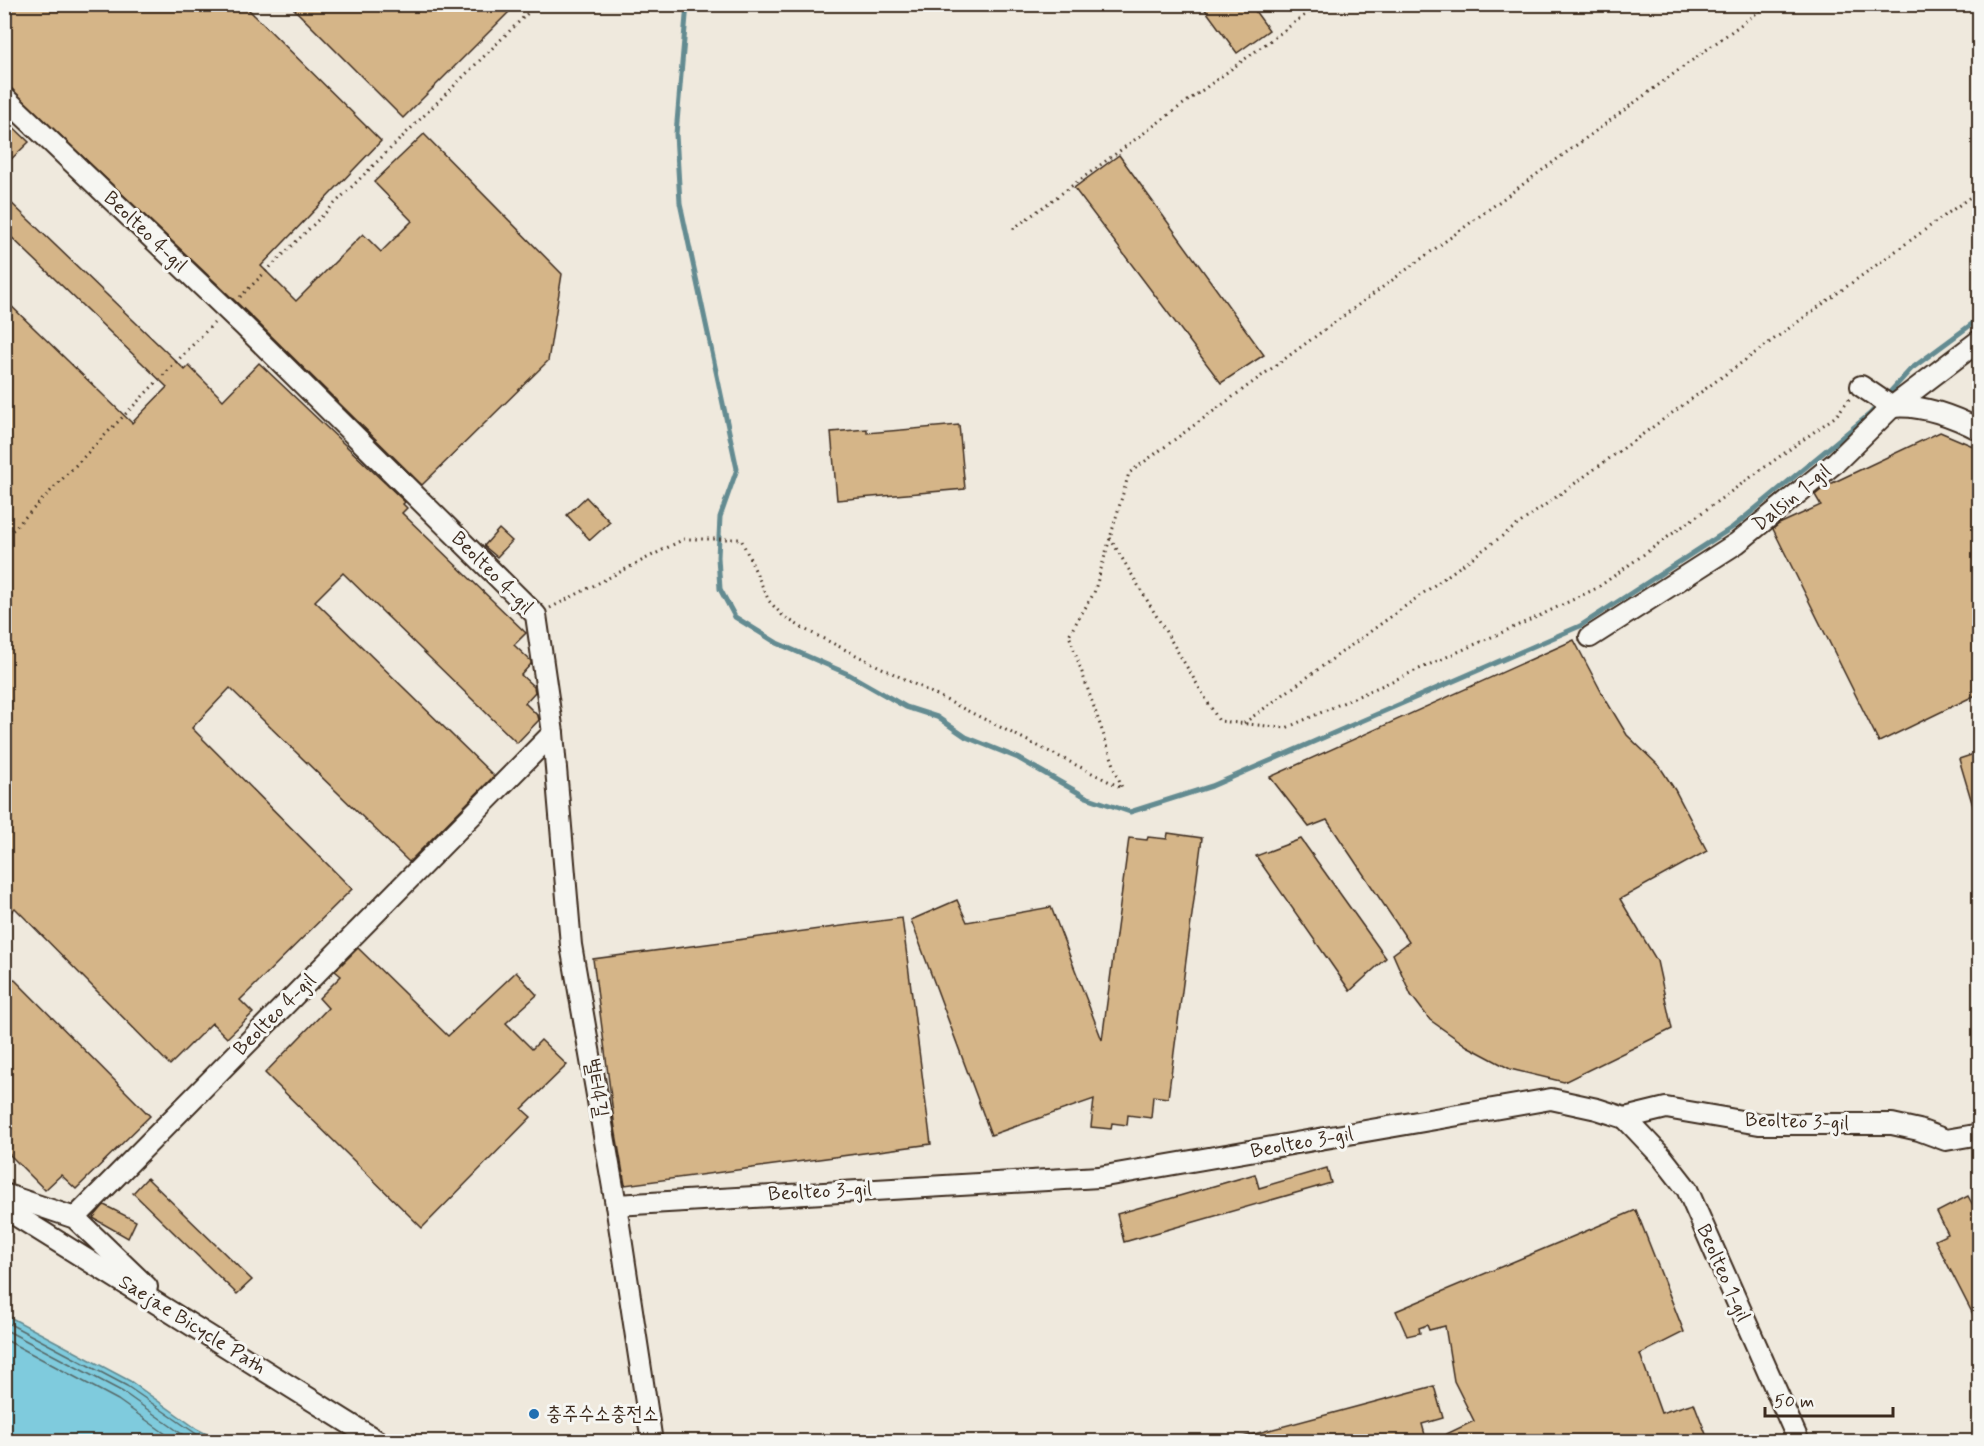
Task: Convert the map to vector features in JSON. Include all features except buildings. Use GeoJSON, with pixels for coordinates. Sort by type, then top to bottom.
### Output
{"type":"FeatureCollection","features":[{"type":"Feature","properties":{"kind":"street","name":"Beolteo 4-gil"},"geometry":{"type":"LineString","coordinates":[[4,98],[226,310],[536,615],[553,734],[75,1218]]}},
{"type":"Feature","properties":{"kind":"street","name":"Dalsin 1-gil"},"geometry":{"type":"LineString","coordinates":[[1590,637],[1737,543],[1836,462],[1892,407],[1980,340]]}},
{"type":"Feature","properties":{"kind":"street"},"geometry":{"type":"LineString","coordinates":[[1861,386],[1892,407],[1910,405],[1959,420],[1980,430]]}},
{"type":"Feature","properties":{"kind":"street","name":"벌터4길"},"geometry":{"type":"LineString","coordinates":[[553,734],[571,945],[616,1205],[652,1442]]}},
{"type":"Feature","properties":{"kind":"street","name":"Beolteo 3-gil"},"geometry":{"type":"LineString","coordinates":[[616,1205],[1099,1177],[1551,1099],[1625,1118],[1666,1108],[1759,1124],[1892,1124],[1919,1130],[1946,1140],[1980,1134]]}},
{"type":"Feature","properties":{"kind":"street","name":"Beolteo 1-gil"},"geometry":{"type":"LineString","coordinates":[[1625,1118],[1662,1157],[1686,1189],[1799,1442]]}},
{"type":"Feature","properties":{"kind":"street"},"geometry":{"type":"LineString","coordinates":[[4,1194],[75,1218],[177,1315]]}},
{"type":"Feature","properties":{"kind":"street","name":"Saejae Bicycle Path"},"geometry":{"type":"LineString","coordinates":[[4,1208],[379,1442]]}},
{"type":"Feature","properties":{"kind":"path"},"geometry":{"type":"LineString","coordinates":[[4,539],[226,310],[537,4]]}},
{"type":"Feature","properties":{"kind":"path"},"geometry":{"type":"LineString","coordinates":[[1012,229],[1320,4]]}},
{"type":"Feature","properties":{"kind":"path"},"geometry":{"type":"LineString","coordinates":[[536,615],[684,539],[741,540],[769,601],[783,616],[1122,788],[1069,635],[1094,593],[1130,473],[1769,4]]}},
{"type":"Feature","properties":{"kind":"path"},"geometry":{"type":"LineString","coordinates":[[1243,724],[1980,190]]}},
{"type":"Feature","properties":{"kind":"path"},"geometry":{"type":"LineString","coordinates":[[1110,538],[1219,721],[1286,728],[1597,588],[1836,416],[1861,386]]}},
{"type":"Feature","properties":{"kind":"water"},"geometry":{"type":"Polygon","coordinates":[[[4,1314],[130,1381],[197,1429],[220,1441],[5,1441],[4,1314]]]}},
{"type":"Feature","properties":{"kind":"waterway"},"geometry":{"type":"LineString","coordinates":[[687,4],[676,134],[680,203],[737,469],[720,517],[718,557],[720,589],[735,617],[777,643],[848,674],[906,707],[937,717],[966,737],[1018,758],[1086,797],[1130,812],[1212,786],[1580,626],[1733,527],[1870,414],[1911,369],[1980,318]]}},
{"type":"Feature","properties":{"kind":"place","name":"충주수소충전소"},"geometry":{"type":"Point","coordinates":[534,1414]}}]}
